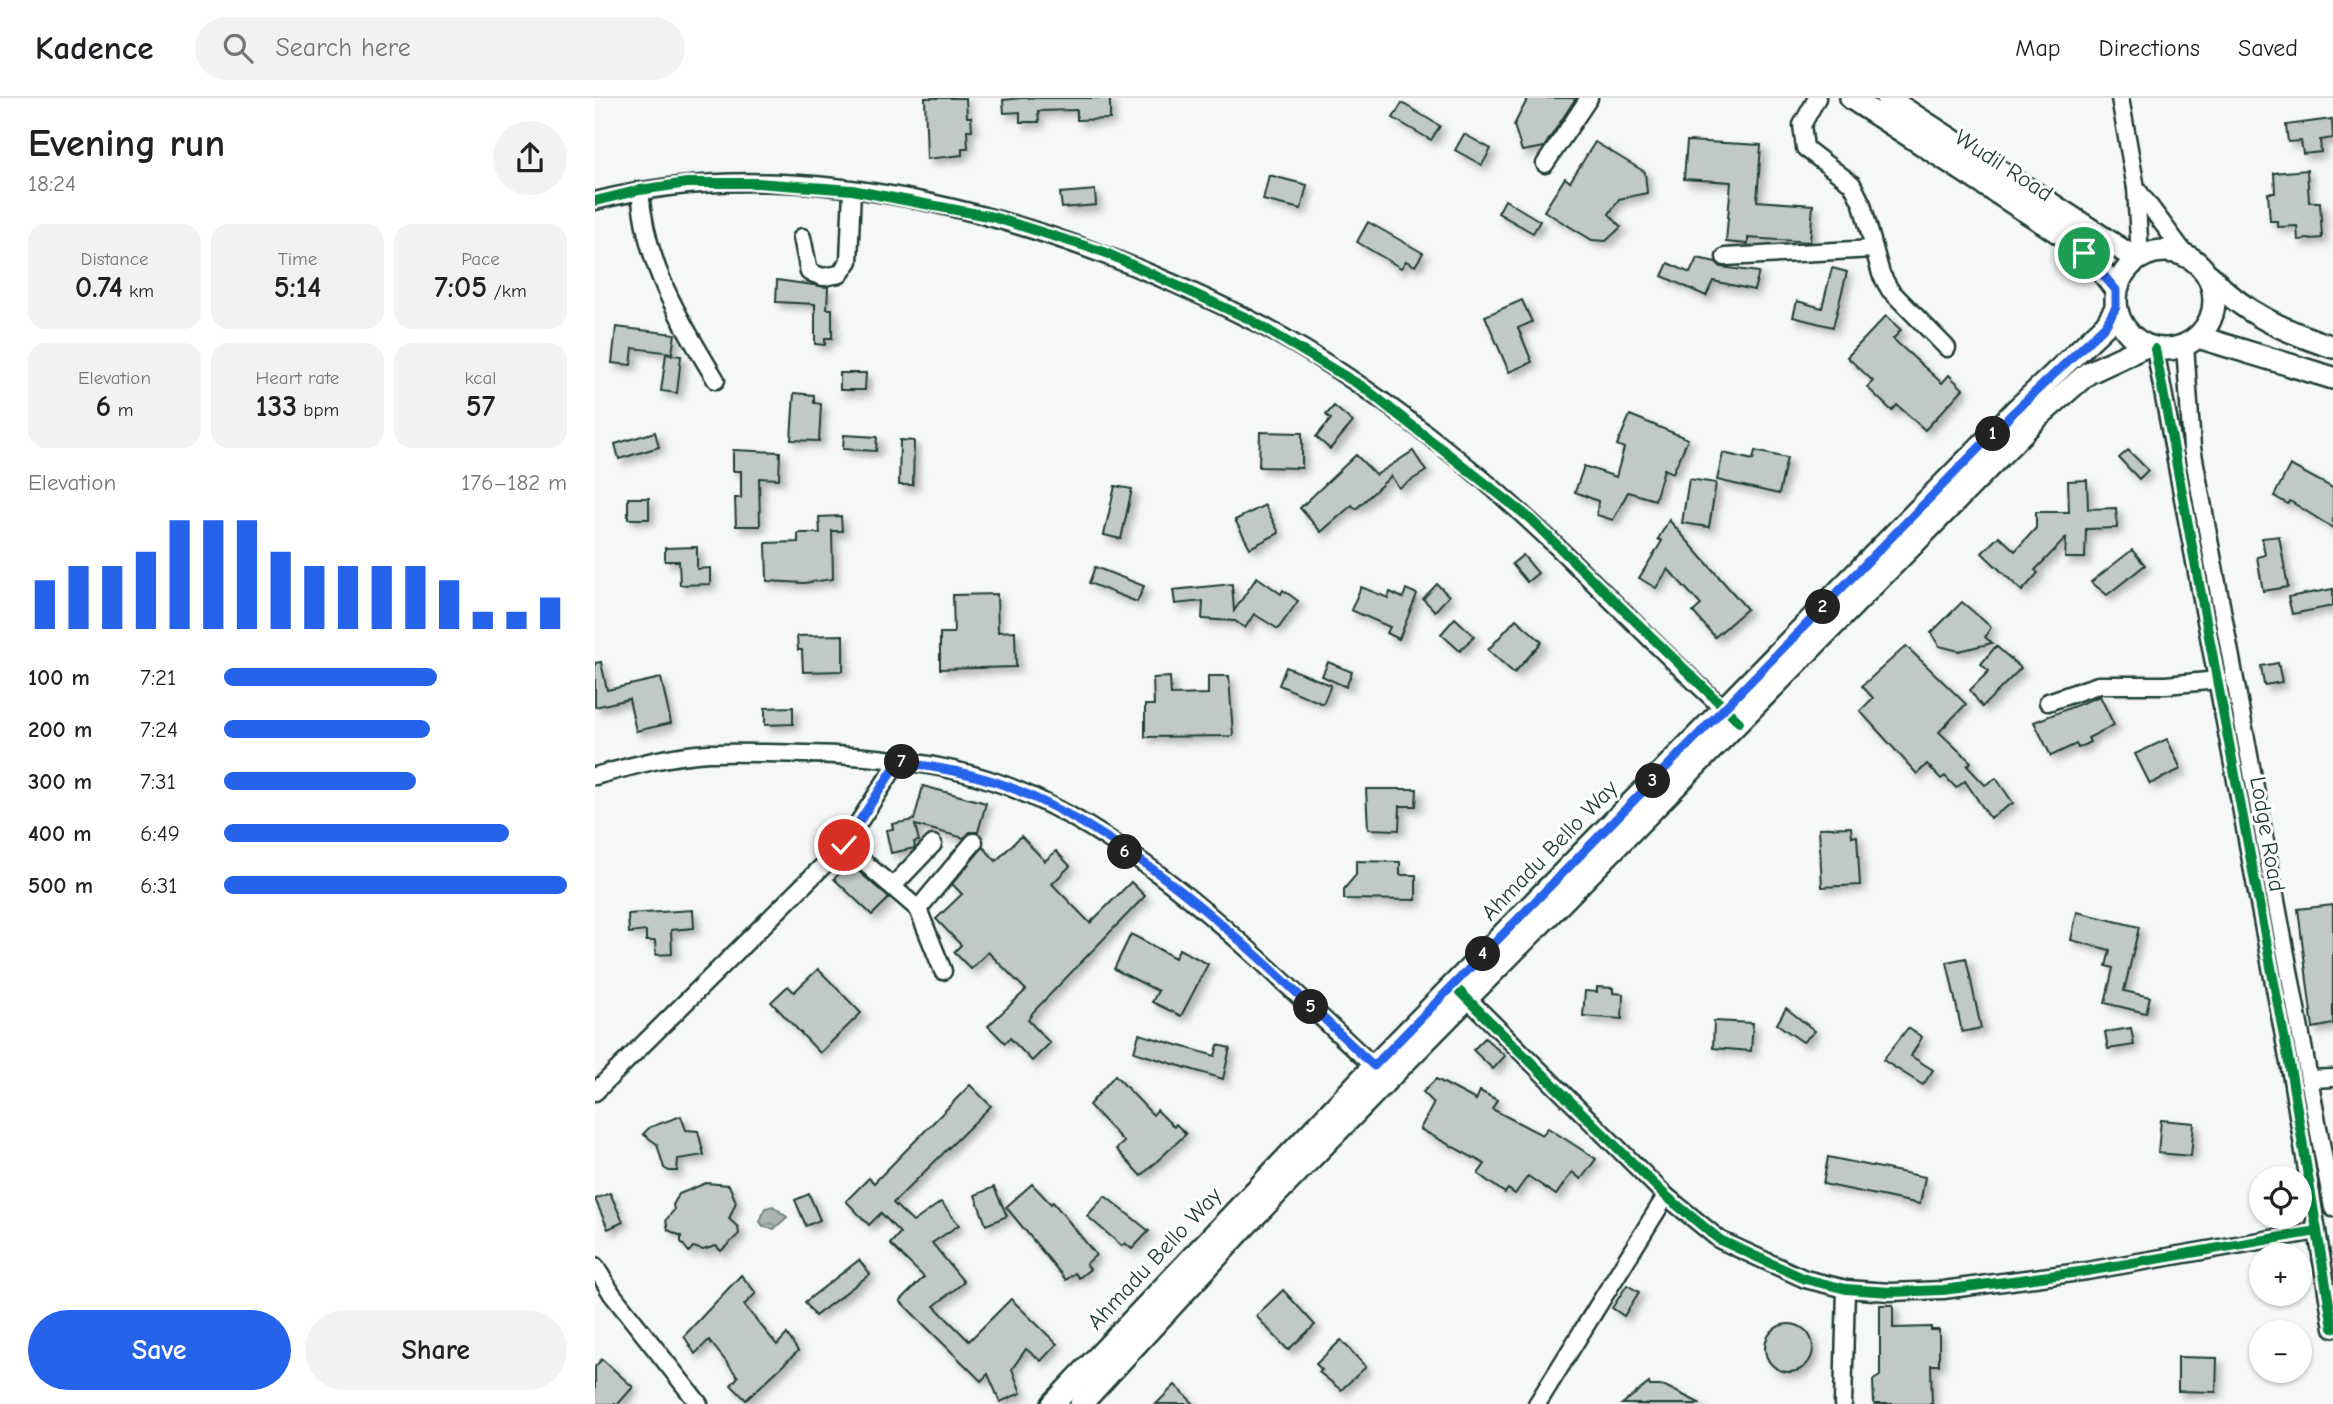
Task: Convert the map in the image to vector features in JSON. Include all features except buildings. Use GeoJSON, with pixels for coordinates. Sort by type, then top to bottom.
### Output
{"type":"FeatureCollection","features":[{"type":"Feature","properties":{"kind":"main road","name":"Wudil Road"},"geometry":{"type":"LineString","coordinates":[[1851,98],[2067,238],[2097,265],[2116,299]]}},
{"type":"Feature","properties":{"kind":"main road","name":"Wudil Road"},"geometry":{"type":"LineString","coordinates":[[1888,98],[2138,258]]}},
{"type":"Feature","properties":{"kind":"main road"},"geometry":{"type":"LineString","coordinates":[[2333,347],[2278,327],[2249,310],[2223,291],[2206,271],[2186,255],[2155,251],[2138,258],[2123,273],[2116,299],[2121,324],[2132,337],[2151,347],[2192,341],[2333,378]]}},
{"type":"Feature","properties":{"kind":"main road"},"geometry":{"type":"LineString","coordinates":[[2192,341],[2208,326],[2214,305],[2212,284],[2206,271]]}},
{"type":"Feature","properties":{"kind":"main road","name":"Ahmadu Bello Way"},"geometry":{"type":"LineString","coordinates":[[1053,1404],[1825,619],[2014,412],[2106,325],[2116,299]]}},
{"type":"Feature","properties":{"kind":"main road","name":"Ahmadu Bello Way"},"geometry":{"type":"LineString","coordinates":[[1825,619],[2066,390],[2088,373],[2151,347]]}},
{"type":"Feature","properties":{"kind":"main road","name":"Ahmadu Bello Way"},"geometry":{"type":"LineString","coordinates":[[1081,1404],[1247,1224],[1381,1073]]}},
{"type":"Feature","properties":{"kind":"street"},"geometry":{"type":"LineString","coordinates":[[1545,164],[1589,98]]}},
{"type":"Feature","properties":{"kind":"street"},"geometry":{"type":"LineString","coordinates":[[1817,98],[1802,125],[1804,149],[1852,184],[1862,204],[1881,274],[1890,290],[1947,348]]}},
{"type":"Feature","properties":{"kind":"street"},"geometry":{"type":"LineString","coordinates":[[2120,98],[2136,188],[2138,258]]}},
{"type":"Feature","properties":{"kind":"street"},"geometry":{"type":"LineString","coordinates":[[595,201],[640,190],[687,183],[757,183],[852,190],[993,218],[1104,252],[1249,319],[1363,387],[1467,466],[1528,517],[1731,715]]}},
{"type":"Feature","properties":{"kind":"street"},"geometry":{"type":"LineString","coordinates":[[2136,188],[2186,255]]}},
{"type":"Feature","properties":{"kind":"street"},"geometry":{"type":"LineString","coordinates":[[640,190],[642,226],[664,291],[716,380]]}},
{"type":"Feature","properties":{"kind":"street"},"geometry":{"type":"LineString","coordinates":[[802,237],[809,272],[823,277],[840,274],[849,261],[852,190]]}},
{"type":"Feature","properties":{"kind":"street"},"geometry":{"type":"LineString","coordinates":[[1725,257],[1874,249]]}},
{"type":"Feature","properties":{"kind":"street","name":"Lodge Road"},"geometry":{"type":"LineString","coordinates":[[2192,341],[2192,448],[2333,1208]]}},
{"type":"Feature","properties":{"kind":"street","name":"Lodge Road"},"geometry":{"type":"LineString","coordinates":[[2151,347],[2218,680],[2333,1328]]}},
{"type":"Feature","properties":{"kind":"street"},"geometry":{"type":"LineString","coordinates":[[2047,702],[2098,685],[2166,685],[2218,680]]}},
{"type":"Feature","properties":{"kind":"street"},"geometry":{"type":"LineString","coordinates":[[595,776],[642,763],[706,753],[832,754],[955,770],[1007,786],[1071,816],[1159,875],[1243,945],[1381,1073]]}},
{"type":"Feature","properties":{"kind":"street"},"geometry":{"type":"LineString","coordinates":[[595,1092],[844,845],[898,762]]}},
{"type":"Feature","properties":{"kind":"street"},"geometry":{"type":"LineString","coordinates":[[918,909],[974,842]]}},
{"type":"Feature","properties":{"kind":"street"},"geometry":{"type":"LineString","coordinates":[[893,886],[933,844]]}},
{"type":"Feature","properties":{"kind":"street"},"geometry":{"type":"LineString","coordinates":[[844,845],[918,909],[943,971]]}},
{"type":"Feature","properties":{"kind":"street"},"geometry":{"type":"LineString","coordinates":[[1460,992],[1666,1196],[1720,1240],[1749,1256],[1805,1279],[1846,1289],[1890,1292],[1943,1290],[2087,1271],[2317,1231]]}},
{"type":"Feature","properties":{"kind":"street"},"geometry":{"type":"LineString","coordinates":[[2309,1079],[2333,1078]]}},
{"type":"Feature","properties":{"kind":"street"},"geometry":{"type":"LineString","coordinates":[[1537,1404],[1666,1196]]}},
{"type":"Feature","properties":{"kind":"street"},"geometry":{"type":"LineString","coordinates":[[595,1266],[612,1294],[699,1404]]}},
{"type":"Feature","properties":{"kind":"street"},"geometry":{"type":"LineString","coordinates":[[1843,1404],[1846,1289]]}},
{"type":"Feature","properties":{"kind":"water"},"geometry":{"type":"Polygon","coordinates":[[[773,1206],[787,1217],[774,1229],[764,1227],[760,1222],[765,1208],[773,1206]]]}},
{"type":"Feature","properties":{"kind":"cycle path"},"geometry":{"type":"LineString","coordinates":[[595,201],[640,190],[687,183],[757,183],[852,190],[993,217],[1104,252],[1249,319],[1363,387],[1528,517],[1739,722]]}},
{"type":"Feature","properties":{"kind":"cycle path"},"geometry":{"type":"LineString","coordinates":[[2155,349],[2292,1079],[2333,1328]]}},
{"type":"Feature","properties":{"kind":"cycle path"},"geometry":{"type":"LineString","coordinates":[[1453,985],[1666,1196],[1720,1240],[1805,1279],[1846,1289],[1890,1292],[1943,1290],[2087,1271],[2317,1231]]}},
{"type":"Feature","properties":{"kind":"route"},"geometry":{"type":"LineString","coordinates":[[844,845],[898,762],[955,770],[1007,786],[1071,816],[1159,875],[1254,953],[1374,1066],[2014,412],[2106,325],[2116,307],[2116,290],[2084,253]]}}]}
